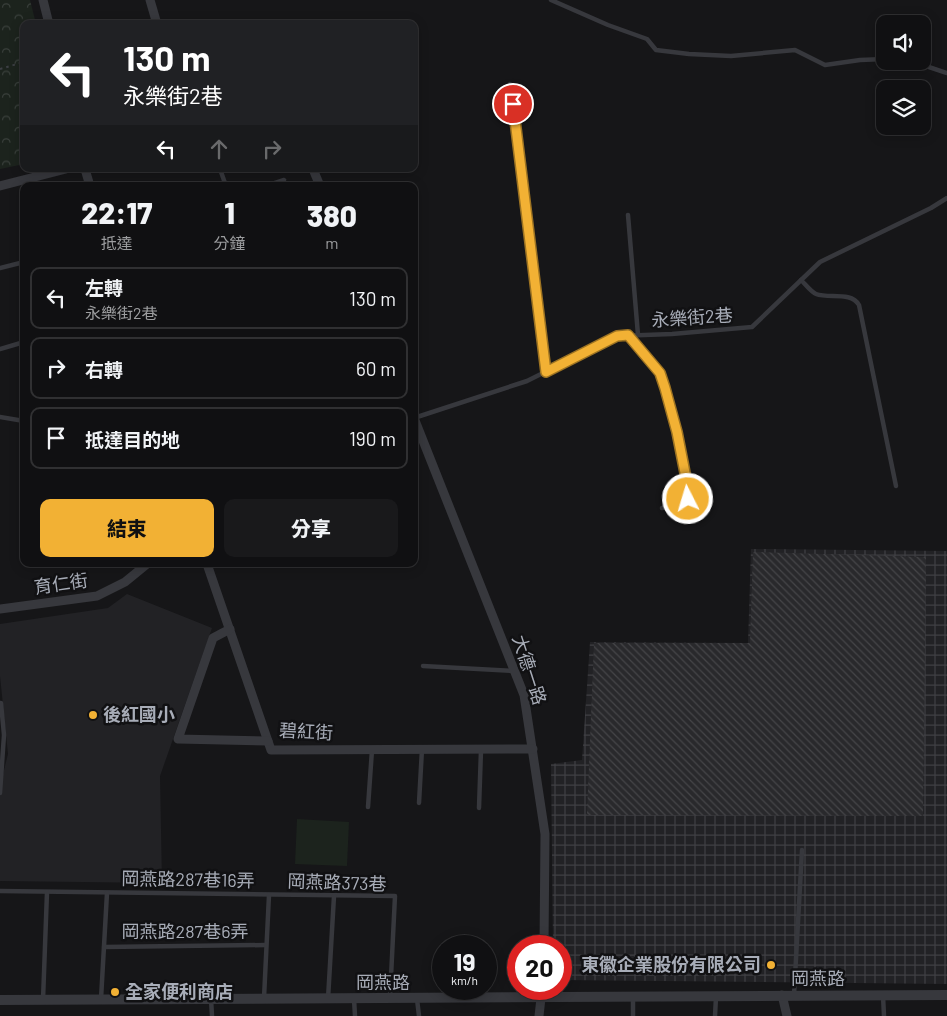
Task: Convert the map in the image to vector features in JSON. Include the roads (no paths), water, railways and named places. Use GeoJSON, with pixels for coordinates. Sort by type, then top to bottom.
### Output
{"type":"FeatureCollection","features":[{"type":"Feature","properties":{"kind":"street"},"geometry":{"type":"LineString","coordinates":[[43,0],[48,20]]}},
{"type":"Feature","properties":{"kind":"street"},"geometry":{"type":"LineString","coordinates":[[150,0],[156,20]]}},
{"type":"Feature","properties":{"kind":"street"},"geometry":{"type":"LineString","coordinates":[[0,186],[54,172]]}},
{"type":"Feature","properties":{"kind":"street","name":"大德一路"},"geometry":{"type":"LineString","coordinates":[[418,428],[524,695],[545,834],[544,935]]}},
{"type":"Feature","properties":{"kind":"street","name":"育仁街"},"geometry":{"type":"LineString","coordinates":[[0,610],[97,596],[125,582],[143,567]]}},
{"type":"Feature","properties":{"kind":"street","name":"碧紅街"},"geometry":{"type":"LineString","coordinates":[[208,567],[271,750],[533,749]]}},
{"type":"Feature","properties":{"kind":"street"},"geometry":{"type":"LineString","coordinates":[[230,629],[213,638],[178,739],[268,741]]}},
{"type":"Feature","properties":{"kind":"street","name":"岡燕路"},"geometry":{"type":"LineString","coordinates":[[0,1000],[417,999],[507,995]]}},
{"type":"Feature","properties":{"kind":"street","name":"岡燕路"},"geometry":{"type":"LineString","coordinates":[[572,995],[633,997],[947,995]]}},
{"type":"Feature","properties":{"kind":"street"},"geometry":{"type":"LineString","coordinates":[[782,995],[788,1016]]}},
{"type":"Feature","properties":{"kind":"street"},"geometry":{"type":"LineString","coordinates":[[539,1016],[541,1000]]}},
{"type":"Feature","properties":{"kind":"lane"},"geometry":{"type":"LineString","coordinates":[[551,0],[608,25],[647,39],[656,50],[731,56],[795,50],[825,65],[876,59]]}},
{"type":"Feature","properties":{"kind":"lane"},"geometry":{"type":"LineString","coordinates":[[931,68],[947,73]]}},
{"type":"Feature","properties":{"kind":"lane"},"geometry":{"type":"LineString","coordinates":[[510,84],[546,372]]}},
{"type":"Feature","properties":{"kind":"lane"},"geometry":{"type":"LineString","coordinates":[[278,182],[284,180]]}},
{"type":"Feature","properties":{"kind":"lane","name":"永樂街2巷"},"geometry":{"type":"LineString","coordinates":[[418,417],[527,381],[617,336],[752,327],[820,262],[931,208],[947,198]]}},
{"type":"Feature","properties":{"kind":"lane"},"geometry":{"type":"LineString","coordinates":[[628,215],[638,335]]}},
{"type":"Feature","properties":{"kind":"lane"},"geometry":{"type":"LineString","coordinates":[[0,268],[20,263]]}},
{"type":"Feature","properties":{"kind":"lane"},"geometry":{"type":"LineString","coordinates":[[801,280],[814,293],[850,298],[856,300],[859,305],[896,486]]}},
{"type":"Feature","properties":{"kind":"lane"},"geometry":{"type":"LineString","coordinates":[[628,335],[660,373],[677,432],[688,488],[688,499],[683,504],[662,508]]}},
{"type":"Feature","properties":{"kind":"lane"},"geometry":{"type":"LineString","coordinates":[[0,349],[20,343]]}},
{"type":"Feature","properties":{"kind":"lane"},"geometry":{"type":"LineString","coordinates":[[0,417],[20,420]]}},
{"type":"Feature","properties":{"kind":"lane"},"geometry":{"type":"LineString","coordinates":[[423,666],[514,671]]}},
{"type":"Feature","properties":{"kind":"lane"},"geometry":{"type":"LineString","coordinates":[[0,703],[4,735],[0,793]]}},
{"type":"Feature","properties":{"kind":"lane"},"geometry":{"type":"LineString","coordinates":[[368,806],[372,750]]}},
{"type":"Feature","properties":{"kind":"lane"},"geometry":{"type":"LineString","coordinates":[[419,803],[422,750]]}},
{"type":"Feature","properties":{"kind":"lane"},"geometry":{"type":"LineString","coordinates":[[479,808],[480,750]]}},
{"type":"Feature","properties":{"kind":"lane"},"geometry":{"type":"LineString","coordinates":[[794,995],[802,850]]}},
{"type":"Feature","properties":{"kind":"lane","name":"岡燕路287巷16弄"},"geometry":{"type":"LineString","coordinates":[[0,890],[269,895]]}},
{"type":"Feature","properties":{"kind":"lane"},"geometry":{"type":"LineString","coordinates":[[43,1000],[48,892]]}},
{"type":"Feature","properties":{"kind":"lane"},"geometry":{"type":"LineString","coordinates":[[101,1000],[107,892]]}},
{"type":"Feature","properties":{"kind":"lane"},"geometry":{"type":"LineString","coordinates":[[264,999],[269,895]]}},
{"type":"Feature","properties":{"kind":"lane","name":"岡燕路373巷"},"geometry":{"type":"LineString","coordinates":[[269,895],[395,896],[390,999]]}},
{"type":"Feature","properties":{"kind":"lane"},"geometry":{"type":"LineString","coordinates":[[328,999],[334,896]]}},
{"type":"Feature","properties":{"kind":"lane","name":"岡燕路287巷6弄"},"geometry":{"type":"LineString","coordinates":[[104,946],[266,945]]}},
{"type":"Feature","properties":{"kind":"lane"},"geometry":{"type":"LineString","coordinates":[[883,995],[884,1016]]}},
{"type":"Feature","properties":{"kind":"lane"},"geometry":{"type":"LineString","coordinates":[[716,996],[716,1016]]}},
{"type":"Feature","properties":{"kind":"lane"},"geometry":{"type":"LineString","coordinates":[[633,997],[633,1016]]}},
{"type":"Feature","properties":{"kind":"lane"},"geometry":{"type":"LineString","coordinates":[[212,999],[212,1016]]}},
{"type":"Feature","properties":{"kind":"lane"},"geometry":{"type":"LineString","coordinates":[[354,999],[355,1016]]}},
{"type":"Feature","properties":{"kind":"lane"},"geometry":{"type":"LineString","coordinates":[[417,999],[419,1016]]}},
{"type":"Feature","properties":{"kind":"place","name":"後紅國小"},"geometry":{"type":"Point","coordinates":[93,715]}},
{"type":"Feature","properties":{"kind":"place","name":"東徽企業股份有限公司"},"geometry":{"type":"Point","coordinates":[771,965]}},
{"type":"Feature","properties":{"kind":"place","name":"全家便利商店"},"geometry":{"type":"Point","coordinates":[115,992]}}]}
